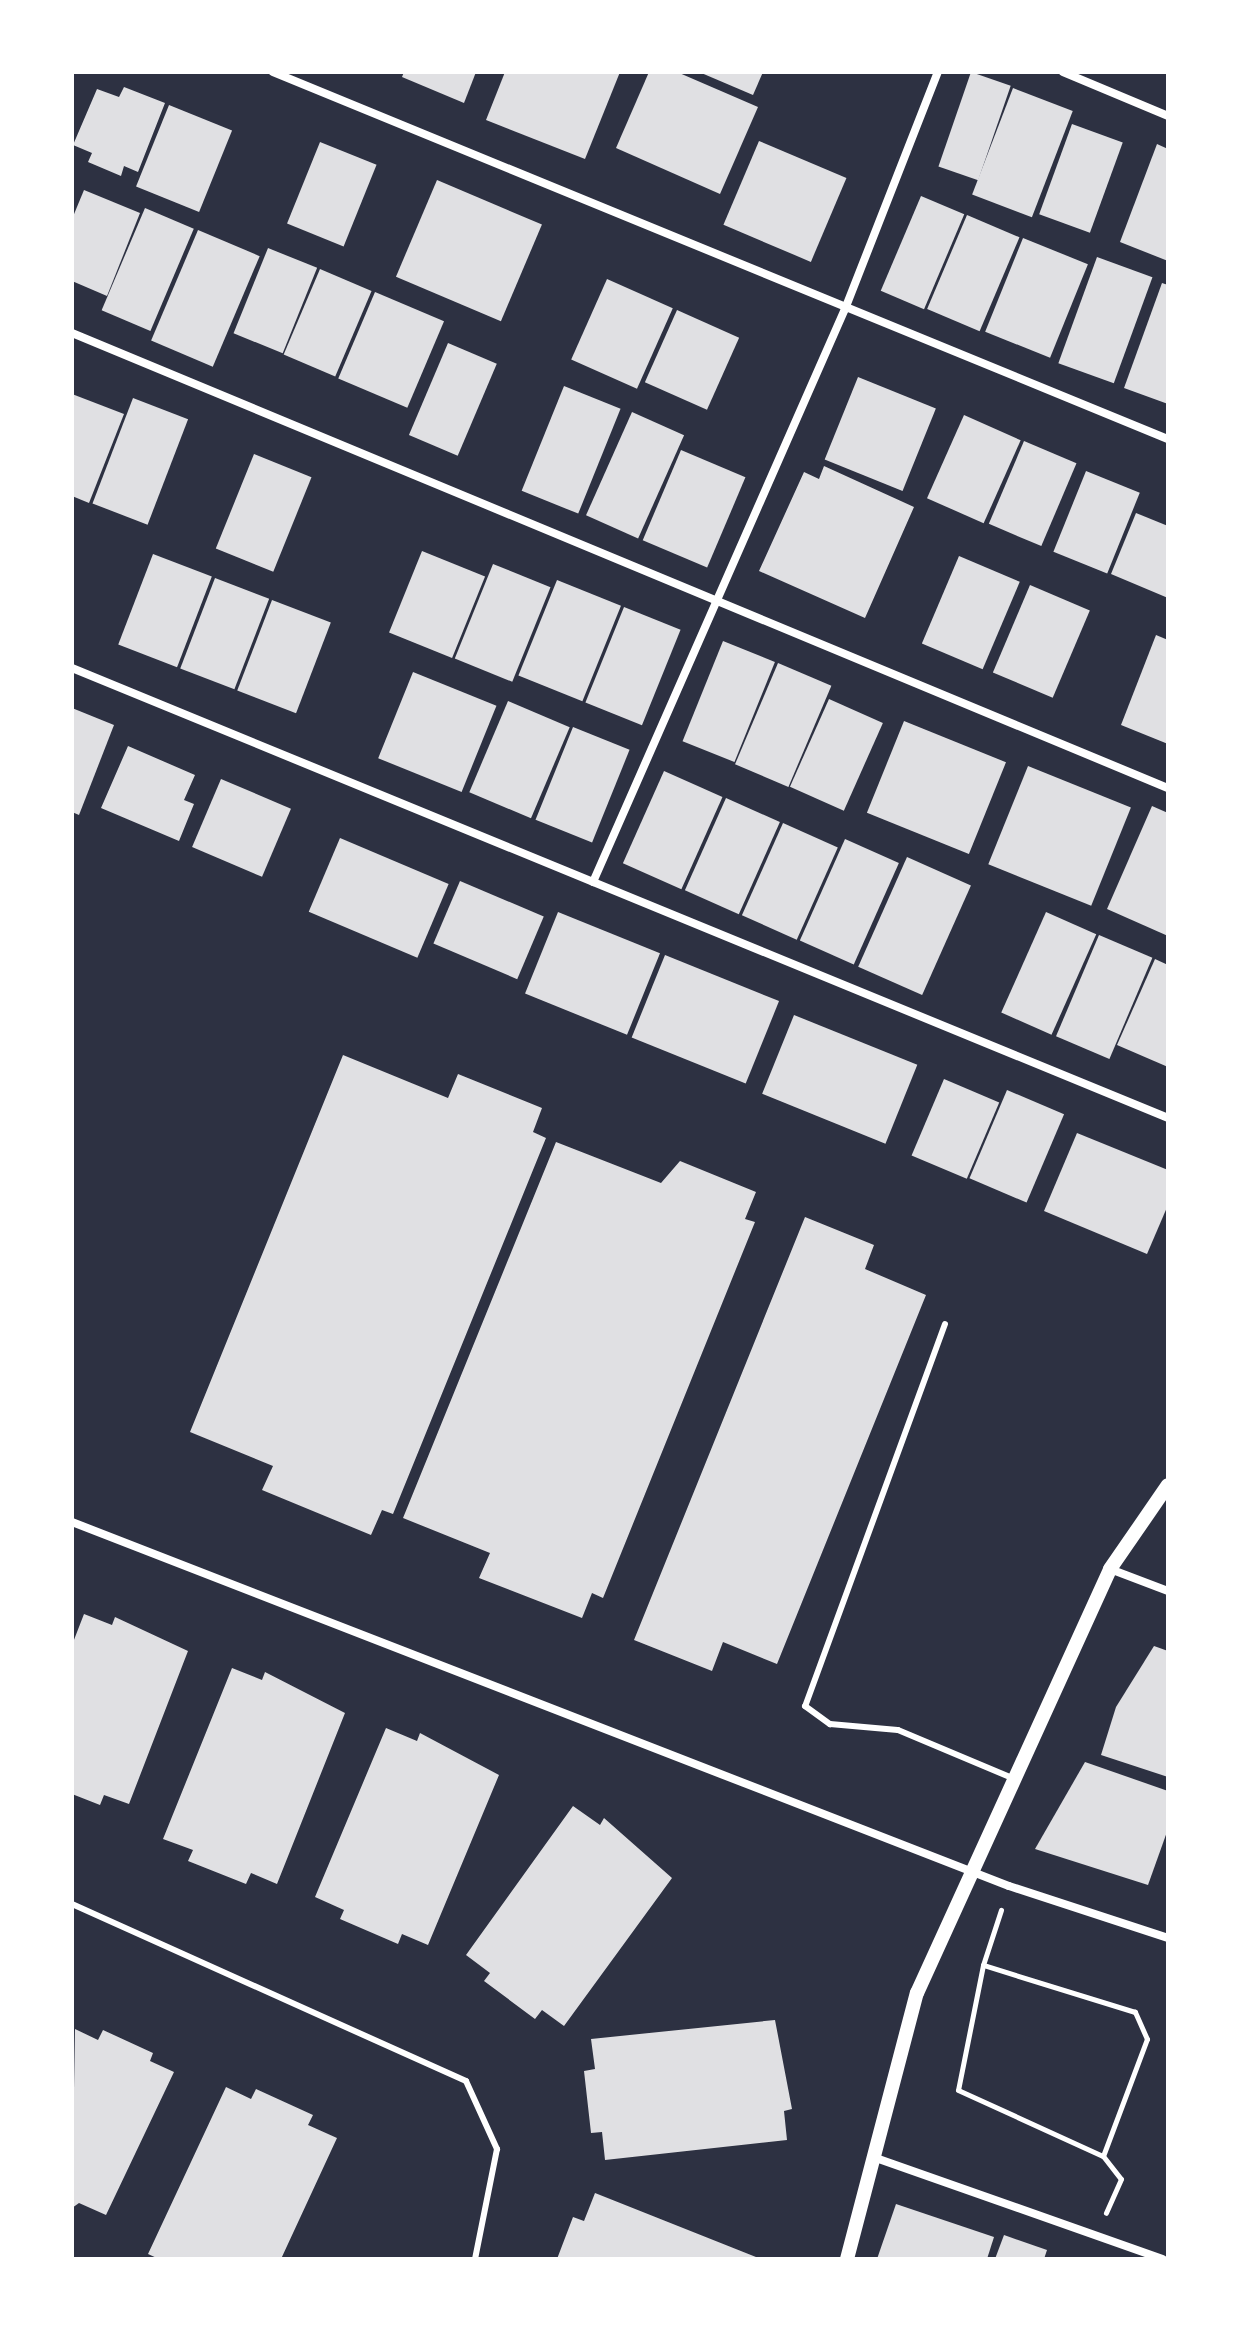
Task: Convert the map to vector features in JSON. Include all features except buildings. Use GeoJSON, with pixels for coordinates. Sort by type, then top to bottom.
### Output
{"type":"FeatureCollection","features":[{"type":"Feature","properties":{"kind":"street"},"geometry":{"type":"LineString","coordinates":[[273,72],[1168,439]]}},
{"type":"Feature","properties":{"kind":"street"},"geometry":{"type":"LineString","coordinates":[[593,882],[712,602],[845,309],[938,72]]}},
{"type":"Feature","properties":{"kind":"street"},"geometry":{"type":"LineString","coordinates":[[1063,72],[1168,116]]}},
{"type":"Feature","properties":{"kind":"street"},"geometry":{"type":"LineString","coordinates":[[72,333],[712,602],[1168,788]]}},
{"type":"Feature","properties":{"kind":"street"},"geometry":{"type":"LineString","coordinates":[[72,668],[1168,1118]]}},
{"type":"Feature","properties":{"kind":"street"},"geometry":{"type":"LineString","coordinates":[[847,2259],[917,1993],[969,1868],[1110,1569],[1168,1485]]}},
{"type":"Feature","properties":{"kind":"street"},"geometry":{"type":"LineString","coordinates":[[72,1522],[1009,1886],[1168,1938]]}},
{"type":"Feature","properties":{"kind":"street"},"geometry":{"type":"LineString","coordinates":[[1110,1569],[1168,1591]]}},
{"type":"Feature","properties":{"kind":"street"},"geometry":{"type":"LineString","coordinates":[[873,2157],[1163,2259]]}},
{"type":"Feature","properties":{"kind":"lane"},"geometry":{"type":"LineString","coordinates":[[945,1324],[805,1706],[830,1724],[898,1730],[1012,1778]]}},
{"type":"Feature","properties":{"kind":"lane"},"geometry":{"type":"LineString","coordinates":[[72,1904],[466,2081],[497,2149],[475,2259]]}},
{"type":"Feature","properties":{"kind":"path"},"geometry":{"type":"LineString","coordinates":[[1009,1886],[983,1965],[958,2090],[1103,2156],[1121,2179],[1096,2234]]}},
{"type":"Feature","properties":{"kind":"path"},"geometry":{"type":"LineString","coordinates":[[983,1965],[1135,2012],[1147,2039],[1103,2156]]}}]}
